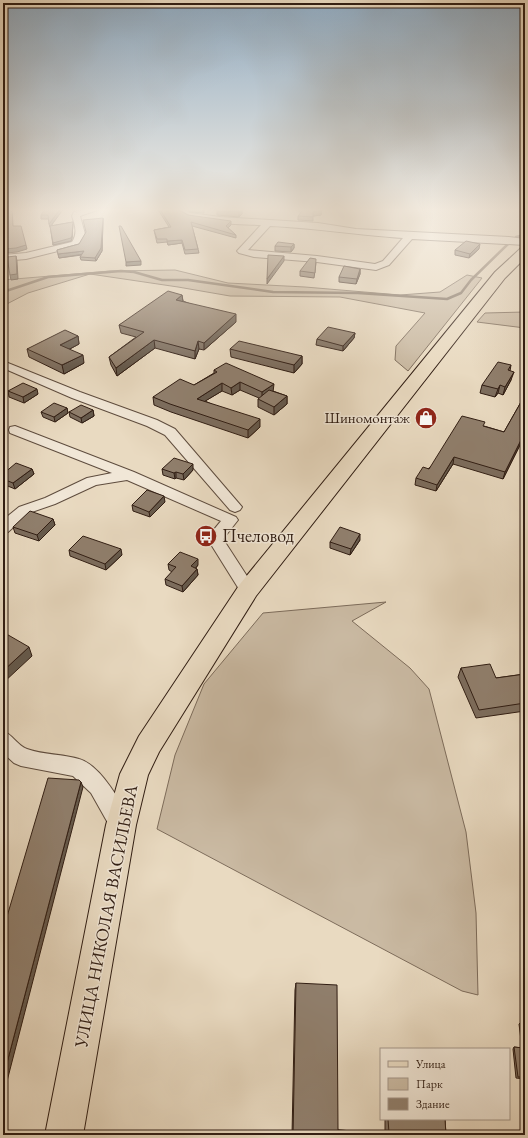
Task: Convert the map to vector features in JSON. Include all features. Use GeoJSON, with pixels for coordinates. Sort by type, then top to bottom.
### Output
{"type":"FeatureCollection","features":[{"type":"Feature","properties":{"kind":"main road","name":"УЛИЦА НИКОЛАЯ ВАСИЛЬЕВА"},"geometry":{"type":"LineString","coordinates":[[64,1135],[121,825],[134,774],[149,744],[211,645],[248,590],[500,275],[514,261]]}},
{"type":"Feature","properties":{"kind":"street"},"geometry":{"type":"LineString","coordinates":[[337,261],[376,267],[388,261]]}},
{"type":"Feature","properties":{"kind":"street"},"geometry":{"type":"LineString","coordinates":[[3,364],[76,395],[152,423],[170,432],[233,514]]}},
{"type":"Feature","properties":{"kind":"street"},"geometry":{"type":"LineString","coordinates":[[15,430],[233,514]]}},
{"type":"Feature","properties":{"kind":"street"},"geometry":{"type":"LineString","coordinates":[[3,528],[24,510],[50,501],[92,481],[129,475]]}},
{"type":"Feature","properties":{"kind":"street"},"geometry":{"type":"LineString","coordinates":[[233,514],[215,538],[248,590]]}},
{"type":"Feature","properties":{"kind":"street"},"geometry":{"type":"LineString","coordinates":[[3,740],[21,757],[79,768],[98,786],[121,825]]}},
{"type":"Feature","properties":{"kind":"green space"},"geometry":{"type":"Polygon","coordinates":[[[175,270],[228,283],[305,287],[400,295],[440,292],[467,275],[482,278],[408,371],[395,360],[396,346],[425,313],[340,297],[230,296],[90,274],[28,293],[3,306],[3,280],[110,271],[175,270]]]}},
{"type":"Feature","properties":{"kind":"green space"},"geometry":{"type":"Polygon","coordinates":[[[525,312],[525,328],[477,322],[485,313],[525,312]]]}},
{"type":"Feature","properties":{"kind":"green space"},"geometry":{"type":"Polygon","coordinates":[[[386,602],[352,621],[410,668],[429,689],[466,832],[476,913],[478,995],[462,991],[157,829],[175,755],[204,684],[263,613],[386,602]]]}},
{"type":"Feature","properties":{"kind":"building"},"geometry":{"type":"Polygon","coordinates":[[[8,261],[16,261],[17,274],[10,275],[8,261]]]}},
{"type":"Feature","properties":{"kind":"building"},"geometry":{"type":"Polygon","coordinates":[[[268,261],[280,261],[267,279],[268,261]]]}},
{"type":"Feature","properties":{"kind":"building"},"geometry":{"type":"Polygon","coordinates":[[[308,261],[316,261],[315,273],[300,271],[308,261]]]}},
{"type":"Feature","properties":{"kind":"building"},"geometry":{"type":"Polygon","coordinates":[[[344,266],[360,269],[357,279],[339,277],[344,266]]]}},
{"type":"Feature","properties":{"kind":"building"},"geometry":{"type":"Polygon","coordinates":[[[168,291],[182,295],[176,300],[236,314],[204,343],[198,341],[195,351],[154,340],[116,368],[109,357],[144,332],[119,325],[168,291]]]}},
{"type":"Feature","properties":{"kind":"building"},"geometry":{"type":"Polygon","coordinates":[[[328,327],[355,333],[343,346],[317,339],[328,327]]]}},
{"type":"Feature","properties":{"kind":"building"},"geometry":{"type":"Polygon","coordinates":[[[65,330],[78,336],[60,345],[83,355],[62,365],[27,349],[65,330]]]}},
{"type":"Feature","properties":{"kind":"building"},"geometry":{"type":"Polygon","coordinates":[[[239,341],[302,356],[294,365],[230,349],[239,341]]]}},
{"type":"Feature","properties":{"kind":"building"},"geometry":{"type":"Polygon","coordinates":[[[498,362],[511,365],[508,370],[514,372],[505,387],[500,385],[498,389],[482,385],[498,362]]]}},
{"type":"Feature","properties":{"kind":"building"},"geometry":{"type":"Polygon","coordinates":[[[226,363],[274,384],[262,392],[240,382],[231,388],[222,383],[197,399],[260,419],[248,430],[153,397],[180,379],[194,385],[217,372],[214,370],[226,363]]]}},
{"type":"Feature","properties":{"kind":"building"},"geometry":{"type":"Polygon","coordinates":[[[23,383],[37,389],[23,397],[8,391],[23,383]]]}},
{"type":"Feature","properties":{"kind":"building"},"geometry":{"type":"Polygon","coordinates":[[[269,390],[287,396],[274,407],[258,399],[269,390]]]}},
{"type":"Feature","properties":{"kind":"building"},"geometry":{"type":"Polygon","coordinates":[[[525,395],[525,439],[522,438],[505,472],[454,457],[437,485],[416,478],[423,467],[429,469],[462,416],[485,422],[483,426],[504,432],[525,395]]]}},
{"type":"Feature","properties":{"kind":"building"},"geometry":{"type":"Polygon","coordinates":[[[54,403],[67,408],[54,417],[41,412],[54,403]]]}},
{"type":"Feature","properties":{"kind":"building"},"geometry":{"type":"Polygon","coordinates":[[[81,405],[93,410],[81,418],[69,412],[81,405]]]}},
{"type":"Feature","properties":{"kind":"building"},"geometry":{"type":"Polygon","coordinates":[[[174,458],[193,464],[183,474],[162,469],[174,458]]]}},
{"type":"Feature","properties":{"kind":"building"},"geometry":{"type":"Polygon","coordinates":[[[16,463],[32,469],[13,483],[3,479],[3,474],[16,463]]]}},
{"type":"Feature","properties":{"kind":"building"},"geometry":{"type":"Polygon","coordinates":[[[147,490],[164,496],[149,512],[132,505],[147,490]]]}},
{"type":"Feature","properties":{"kind":"building"},"geometry":{"type":"Polygon","coordinates":[[[30,511],[53,519],[37,535],[13,527],[30,511]]]}},
{"type":"Feature","properties":{"kind":"building"},"geometry":{"type":"Polygon","coordinates":[[[340,527],[360,534],[351,549],[330,542],[340,527]]]}},
{"type":"Feature","properties":{"kind":"building"},"geometry":{"type":"Polygon","coordinates":[[[83,536],[121,549],[105,564],[69,550],[83,536]]]}},
{"type":"Feature","properties":{"kind":"building"},"geometry":{"type":"Polygon","coordinates":[[[180,552],[198,559],[191,566],[197,569],[182,586],[165,579],[176,567],[168,564],[180,552]]]}},
{"type":"Feature","properties":{"kind":"building"},"geometry":{"type":"Polygon","coordinates":[[[3,632],[29,647],[3,671],[3,632]]]}},
{"type":"Feature","properties":{"kind":"building"},"geometry":{"type":"Polygon","coordinates":[[[490,664],[496,678],[525,674],[525,703],[479,710],[461,668],[490,664]]]}},
{"type":"Feature","properties":{"kind":"building"},"geometry":{"type":"Polygon","coordinates":[[[48,778],[79,780],[81,782],[3,1078],[3,930],[48,778]]]}},
{"type":"Feature","properties":{"kind":"building"},"geometry":{"type":"Polygon","coordinates":[[[296,983],[337,985],[338,1130],[389,1133],[388,1120],[445,1120],[446,1135],[293,1135],[296,983]]]}},
{"type":"Feature","properties":{"kind":"building"},"geometry":{"type":"Polygon","coordinates":[[[521,1022],[525,1022],[525,1077],[518,1077],[514,1047],[524,1048],[521,1022]]]}},
{"type":"Feature","properties":{"kind":"waterway"},"geometry":{"type":"LineString","coordinates":[[3,292],[48,277],[121,271],[134,272],[162,280],[188,280],[273,292],[358,293],[447,299],[461,293],[471,280],[490,261]]}},
{"type":"Feature","properties":{"kind":"place","name":"Шиномонтаж"},"geometry":{"type":"Point","coordinates":[426,418]}},
{"type":"Feature","properties":{"kind":"place","name":"Пчеловод"},"geometry":{"type":"Point","coordinates":[206,536]}}]}
